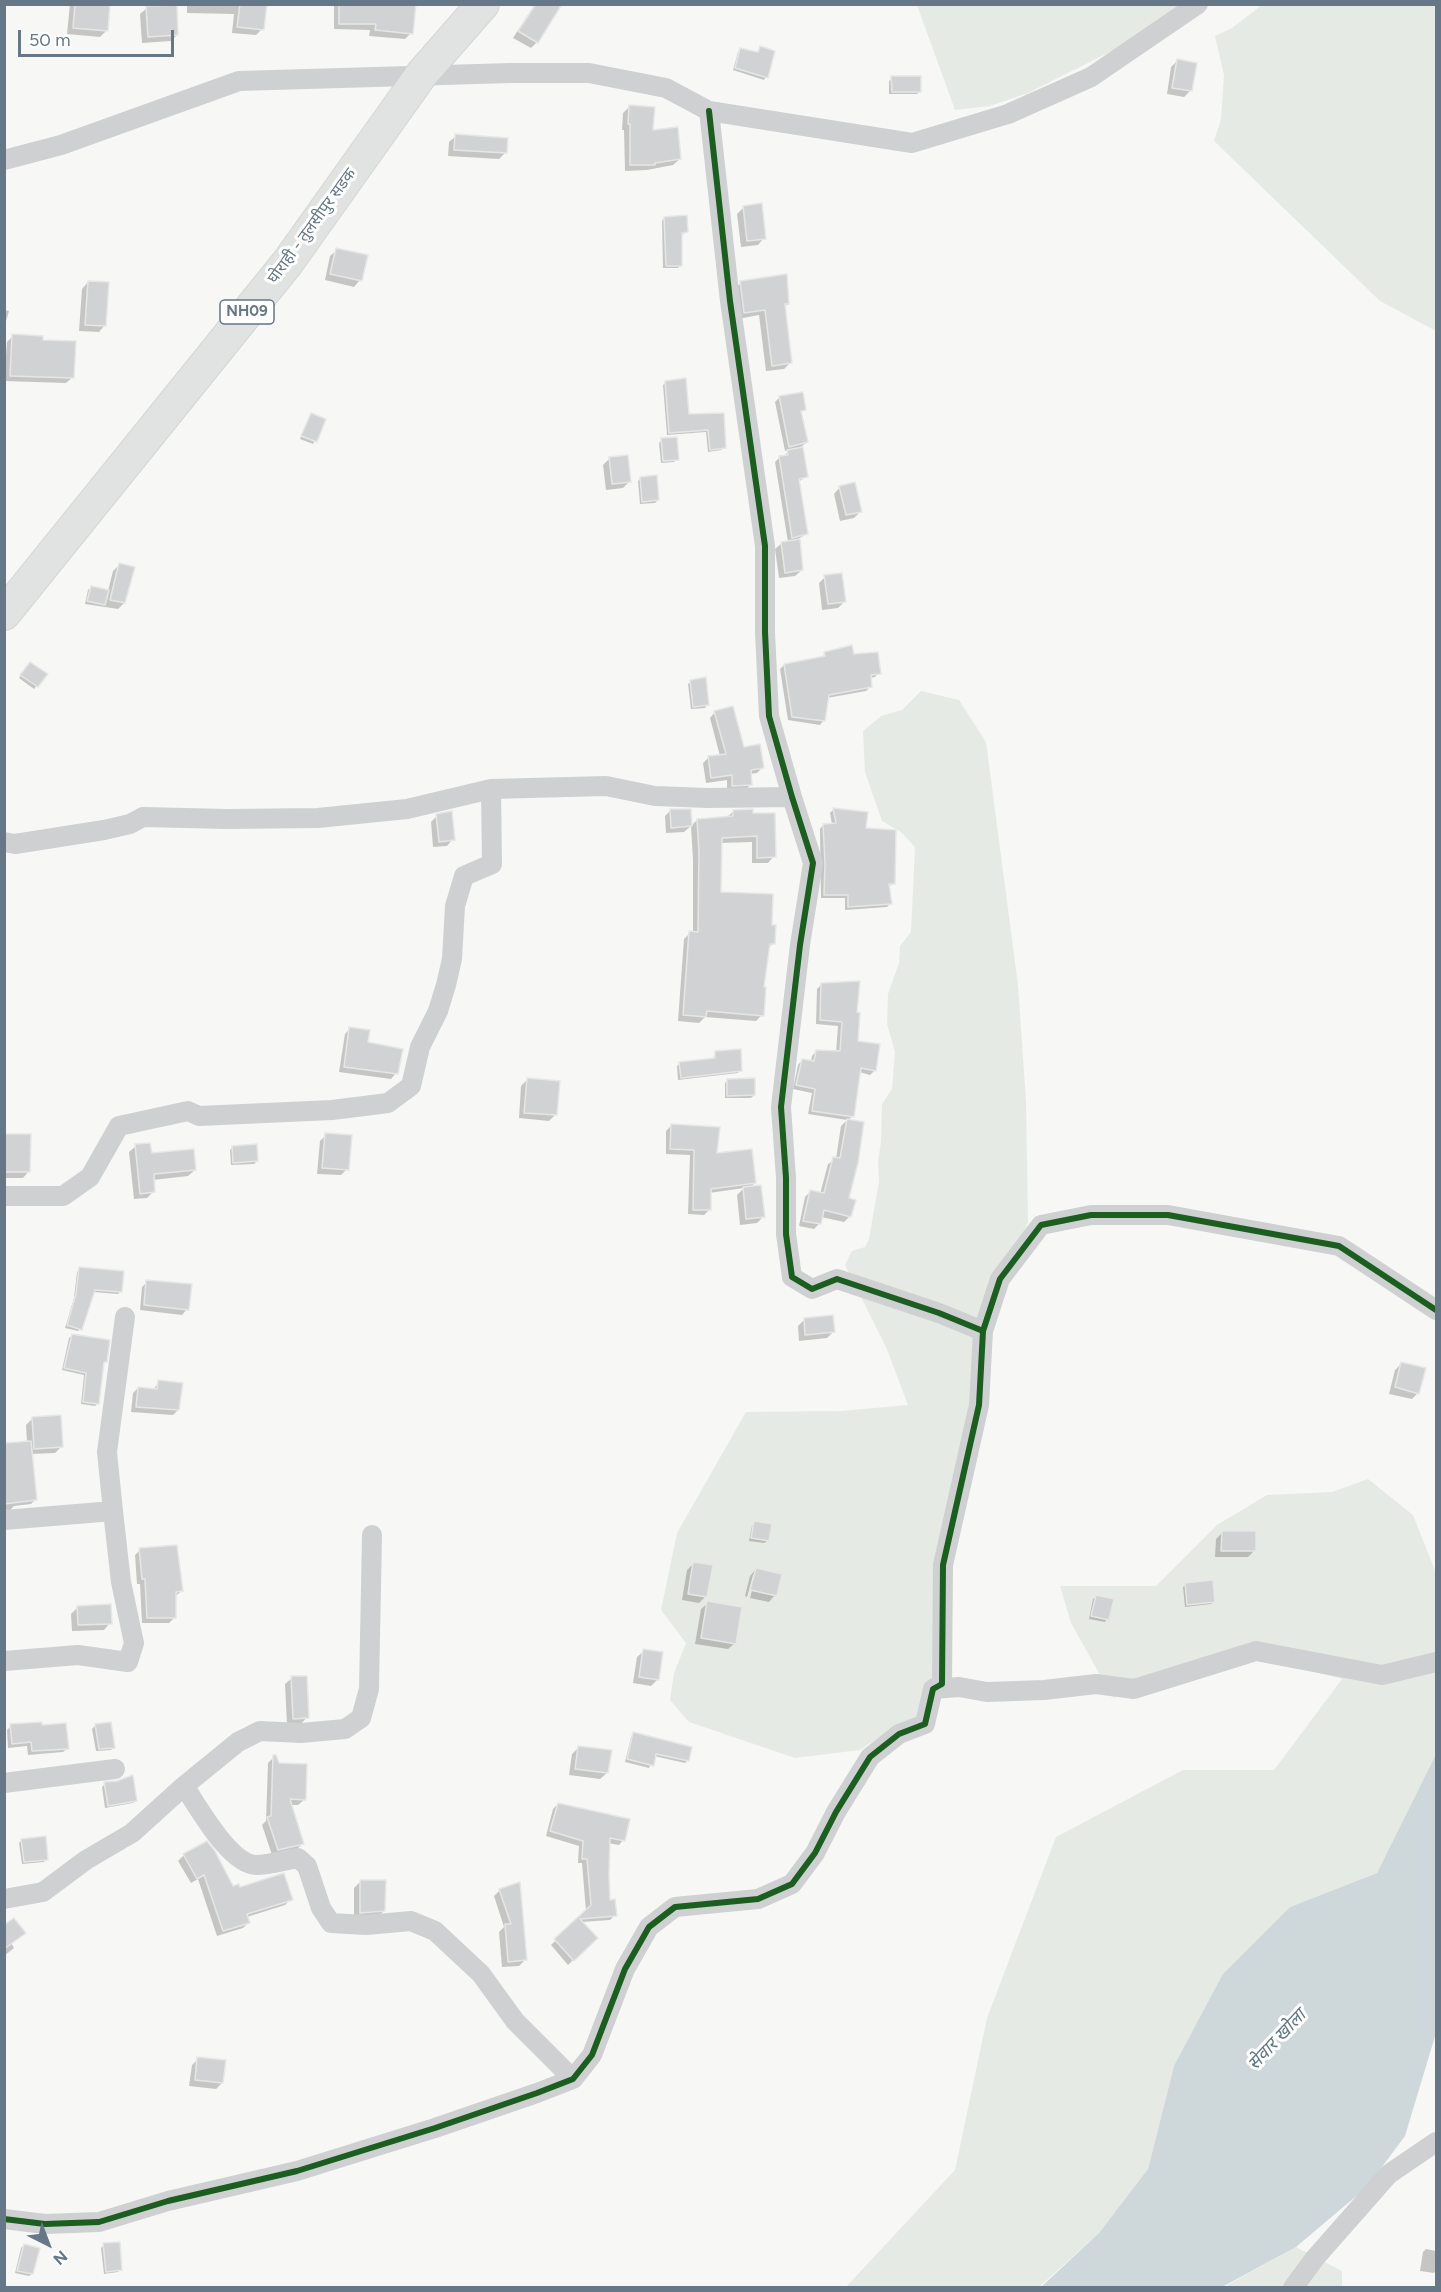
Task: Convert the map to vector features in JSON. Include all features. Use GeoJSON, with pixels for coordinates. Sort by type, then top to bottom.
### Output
{"type":"FeatureCollection","features":[{"type":"Feature","properties":{"kind":"main road","name":"घोराही - तुलसीपुर सडक"},"geometry":{"type":"LineString","coordinates":[[4,614],[288,262],[421,75],[483,4]]}},
{"type":"Feature","properties":{"kind":"street"},"geometry":{"type":"LineString","coordinates":[[4,160],[61,145],[239,81],[421,75],[589,73],[666,88],[709,111],[912,143],[1008,114],[1090,77],[1198,4]]}},
{"type":"Feature","properties":{"kind":"street"},"geometry":{"type":"LineString","coordinates":[[709,111],[730,301],[765,546],[765,632],[770,716],[813,862],[800,945],[781,1107],[786,1178],[786,1234],[792,1277],[812,1289],[837,1280],[983,1331]]}},
{"type":"Feature","properties":{"kind":"street"},"geometry":{"type":"LineString","coordinates":[[4,842],[15,844],[104,830],[130,824],[143,817],[318,818],[407,809],[491,789],[606,786],[655,796],[792,797]]}},
{"type":"Feature","properties":{"kind":"street"},"geometry":{"type":"LineString","coordinates":[[4,1196],[63,1196],[90,1178],[119,1126],[188,1111],[199,1116],[321,1111],[388,1103],[411,1086],[420,1047],[438,1011],[446,985],[452,959],[455,906],[464,876],[492,864],[491,789]]}},
{"type":"Feature","properties":{"kind":"street"},"geometry":{"type":"LineString","coordinates":[[4,2219],[45,2224],[99,2222],[168,2201],[297,2171],[435,2128],[573,2079],[592,2055],[625,1969],[649,1928],[675,1907],[758,1899],[792,1884],[815,1853],[836,1812],[870,1757],[899,1734],[924,1724],[933,1689],[942,1683],[944,1565],[979,1405],[983,1331],[1000,1279],[1041,1225],[1091,1215],[1168,1215],[1339,1246],[1437,1310]]}},
{"type":"Feature","properties":{"kind":"street"},"geometry":{"type":"LineString","coordinates":[[4,1662],[78,1655],[128,1662],[134,1643],[121,1582],[107,1452],[125,1317]]}},
{"type":"Feature","properties":{"kind":"street"},"geometry":{"type":"LineString","coordinates":[[4,1520],[113,1511]]}},
{"type":"Feature","properties":{"kind":"street"},"geometry":{"type":"LineString","coordinates":[[4,1899],[43,1892],[86,1860],[132,1833],[238,1742],[260,1731],[301,1733],[345,1729],[361,1718],[369,1689],[372,1535]]}},
{"type":"Feature","properties":{"kind":"street"},"geometry":{"type":"LineString","coordinates":[[933,1689],[959,1687],[987,1692],[1044,1690],[1096,1684],[1134,1689],[1256,1651],[1382,1675],[1437,1662]]}},
{"type":"Feature","properties":{"kind":"street"},"geometry":{"type":"LineString","coordinates":[[4,1783],[114,1769]]}},
{"type":"Feature","properties":{"kind":"street"},"geometry":{"type":"LineString","coordinates":[[184,1786],[217,1835],[240,1860],[255,1865],[298,1858],[307,1866],[321,1908],[331,1923],[366,1925],[411,1921],[435,1931],[481,1974],[515,2021],[573,2079]]}},
{"type":"Feature","properties":{"kind":"street"},"geometry":{"type":"LineString","coordinates":[[1293,2288],[1315,2258],[1389,2174],[1437,2142]]}},
{"type":"Feature","properties":{"kind":"shaded area"},"geometry":{"type":"Polygon","coordinates":[[[917,5],[1202,5],[1028,93],[990,106],[955,110],[917,5]]]}},
{"type":"Feature","properties":{"kind":"shaded area"},"geometry":{"type":"Polygon","coordinates":[[[1262,5],[1436,5],[1436,331],[1380,301],[1214,141],[1221,119],[1224,75],[1215,36],[1232,28],[1262,5]]]}},
{"type":"Feature","properties":{"kind":"shaded area"},"geometry":{"type":"Polygon","coordinates":[[[921,691],[959,700],[986,742],[1018,985],[1026,1101],[1028,1222],[980,1324],[965,1432],[938,1681],[920,1719],[897,1725],[860,1750],[795,1758],[689,1722],[670,1700],[674,1673],[686,1643],[661,1610],[677,1533],[746,1412],[841,1411],[908,1405],[886,1347],[845,1265],[852,1251],[865,1247],[869,1239],[879,1181],[882,1104],[892,1089],[895,1052],[887,1024],[888,994],[899,963],[900,946],[911,932],[915,847],[901,832],[882,821],[865,772],[863,731],[881,716],[902,710],[921,691]]]}},
{"type":"Feature","properties":{"kind":"shaded area"},"geometry":{"type":"Polygon","coordinates":[[[1368,1479],[1413,1515],[1436,1573],[1436,1754],[1377,1873],[1290,1907],[1174,2066],[1148,2169],[1099,2233],[1039,2287],[845,2288],[955,2170],[987,2018],[1056,1837],[1183,1770],[1274,1770],[1342,1679],[1261,1658],[1113,1698],[1071,1623],[1060,1586],[1156,1586],[1217,1525],[1267,1495],[1332,1492],[1368,1479]]]}},
{"type":"Feature","properties":{"kind":"shaded area"},"geometry":{"type":"Polygon","coordinates":[[[1296,2247],[1342,2271],[1342,2287],[1222,2288],[1296,2247]]]}},
{"type":"Feature","properties":{"kind":"water","name":"सेवार खोला"},"geometry":{"type":"Polygon","coordinates":[[[1436,1754],[1436,2033],[1405,2136],[1367,2187],[1296,2247],[1222,2287],[1040,2288],[1099,2233],[1148,2169],[1174,2066],[1223,1974],[1290,1907],[1377,1873],[1436,1754]]]}},
{"type":"Feature","properties":{"kind":"building"},"geometry":{"type":"Polygon","coordinates":[[[75,4],[110,4],[108,31],[73,28],[75,4]]]}},
{"type":"Feature","properties":{"kind":"building"},"geometry":{"type":"Polygon","coordinates":[[[240,4],[267,4],[264,30],[237,27],[240,4]]]}},
{"type":"Feature","properties":{"kind":"building"},"geometry":{"type":"Polygon","coordinates":[[[339,4],[416,4],[413,34],[375,30],[376,24],[339,24],[339,4]]]}},
{"type":"Feature","properties":{"kind":"building"},"geometry":{"type":"Polygon","coordinates":[[[536,4],[562,4],[538,43],[518,31],[536,4]]]}},
{"type":"Feature","properties":{"kind":"building"},"geometry":{"type":"Polygon","coordinates":[[[177,5],[178,35],[148,37],[146,6],[177,5]]]}},
{"type":"Feature","properties":{"kind":"building"},"geometry":{"type":"Polygon","coordinates":[[[760,46],[775,51],[768,78],[735,68],[740,48],[758,52],[760,46]]]}},
{"type":"Feature","properties":{"kind":"building"},"geometry":{"type":"Polygon","coordinates":[[[1177,59],[1197,63],[1192,91],[1172,88],[1177,59]]]}},
{"type":"Feature","properties":{"kind":"building"},"geometry":{"type":"Polygon","coordinates":[[[891,76],[921,76],[921,92],[892,92],[891,76]]]}},
{"type":"Feature","properties":{"kind":"building"},"geometry":{"type":"Polygon","coordinates":[[[629,105],[655,107],[653,130],[678,127],[681,159],[655,163],[655,165],[630,165],[629,105]]]}},
{"type":"Feature","properties":{"kind":"building"},"geometry":{"type":"Polygon","coordinates":[[[455,134],[508,138],[507,153],[454,150],[455,134]]]}},
{"type":"Feature","properties":{"kind":"building"},"geometry":{"type":"Polygon","coordinates":[[[762,203],[766,239],[747,241],[743,206],[762,203]]]}},
{"type":"Feature","properties":{"kind":"building"},"geometry":{"type":"Polygon","coordinates":[[[687,215],[688,232],[682,233],[682,266],[666,266],[664,217],[687,215]]]}},
{"type":"Feature","properties":{"kind":"building"},"geometry":{"type":"Polygon","coordinates":[[[336,248],[368,255],[362,281],[330,274],[336,248]]]}},
{"type":"Feature","properties":{"kind":"building"},"geometry":{"type":"Polygon","coordinates":[[[787,274],[789,304],[785,304],[792,363],[772,366],[765,310],[744,313],[740,281],[787,274]]]}},
{"type":"Feature","properties":{"kind":"building"},"geometry":{"type":"Polygon","coordinates":[[[88,281],[109,282],[106,326],[85,325],[88,281]]]}},
{"type":"Feature","properties":{"kind":"building"},"geometry":{"type":"Polygon","coordinates":[[[12,334],[43,336],[43,340],[76,341],[74,378],[10,376],[12,334]]]}},
{"type":"Feature","properties":{"kind":"building"},"geometry":{"type":"Polygon","coordinates":[[[686,378],[689,414],[724,413],[726,448],[710,450],[708,430],[669,433],[665,381],[686,378]]]}},
{"type":"Feature","properties":{"kind":"building"},"geometry":{"type":"Polygon","coordinates":[[[803,392],[806,410],[801,411],[808,442],[789,447],[779,396],[803,392]]]}},
{"type":"Feature","properties":{"kind":"building"},"geometry":{"type":"Polygon","coordinates":[[[311,413],[326,419],[317,442],[301,436],[311,413]]]}},
{"type":"Feature","properties":{"kind":"building"},"geometry":{"type":"Polygon","coordinates":[[[677,437],[679,460],[663,461],[661,438],[677,437]]]}},
{"type":"Feature","properties":{"kind":"building"},"geometry":{"type":"Polygon","coordinates":[[[803,447],[808,477],[799,479],[808,534],[792,538],[779,456],[788,455],[787,450],[803,447]]]}},
{"type":"Feature","properties":{"kind":"building"},"geometry":{"type":"Polygon","coordinates":[[[628,455],[631,482],[612,484],[609,457],[628,455]]]}},
{"type":"Feature","properties":{"kind":"building"},"geometry":{"type":"Polygon","coordinates":[[[657,475],[659,500],[642,502],[640,477],[657,475]]]}},
{"type":"Feature","properties":{"kind":"building"},"geometry":{"type":"Polygon","coordinates":[[[855,482],[862,512],[846,515],[839,486],[855,482]]]}},
{"type":"Feature","properties":{"kind":"building"},"geometry":{"type":"Polygon","coordinates":[[[800,539],[803,570],[785,573],[781,542],[800,539]]]}},
{"type":"Feature","properties":{"kind":"building"},"geometry":{"type":"Polygon","coordinates":[[[119,563],[135,567],[125,603],[110,600],[119,563]]]}},
{"type":"Feature","properties":{"kind":"building"},"geometry":{"type":"Polygon","coordinates":[[[842,573],[846,602],[828,604],[824,575],[842,573]]]}},
{"type":"Feature","properties":{"kind":"building"},"geometry":{"type":"Polygon","coordinates":[[[91,586],[109,590],[105,605],[87,601],[91,586]]]}},
{"type":"Feature","properties":{"kind":"building"},"geometry":{"type":"Polygon","coordinates":[[[852,645],[854,654],[878,652],[881,674],[871,675],[872,687],[829,695],[825,721],[792,717],[784,664],[825,656],[824,652],[852,645]]]}},
{"type":"Feature","properties":{"kind":"building"},"geometry":{"type":"Polygon","coordinates":[[[30,662],[48,674],[38,687],[20,675],[30,662]]]}},
{"type":"Feature","properties":{"kind":"building"},"geometry":{"type":"Polygon","coordinates":[[[706,677],[709,705],[693,707],[690,680],[706,677]]]}},
{"type":"Feature","properties":{"kind":"building"},"geometry":{"type":"Polygon","coordinates":[[[733,706],[744,747],[760,744],[764,768],[751,770],[752,785],[732,786],[732,775],[711,778],[708,756],[726,754],[714,711],[733,706]]]}},
{"type":"Feature","properties":{"kind":"building"},"geometry":{"type":"Polygon","coordinates":[[[833,808],[868,812],[866,828],[896,830],[895,884],[889,884],[892,904],[848,907],[848,895],[824,895],[823,824],[836,823],[833,808]]]}},
{"type":"Feature","properties":{"kind":"building"},"geometry":{"type":"Polygon","coordinates":[[[670,809],[691,809],[692,826],[671,828],[670,809]]]}},
{"type":"Feature","properties":{"kind":"building"},"geometry":{"type":"Polygon","coordinates":[[[753,809],[753,813],[775,813],[776,857],[757,858],[757,836],[722,838],[721,892],[773,894],[772,925],[776,925],[775,944],[770,944],[764,987],[766,987],[764,1016],[707,1011],[706,1017],[683,1015],[689,931],[698,932],[697,819],[733,816],[733,810],[753,809]]]}},
{"type":"Feature","properties":{"kind":"building"},"geometry":{"type":"Polygon","coordinates":[[[452,811],[455,840],[439,842],[436,814],[452,811]]]}},
{"type":"Feature","properties":{"kind":"building"},"geometry":{"type":"Polygon","coordinates":[[[860,981],[857,1012],[860,1013],[858,1041],[880,1044],[876,1071],[861,1068],[854,1117],[812,1111],[815,1089],[796,1085],[802,1059],[814,1061],[816,1050],[840,1051],[842,1022],[820,1020],[821,983],[860,981]]]}},
{"type":"Feature","properties":{"kind":"building"},"geometry":{"type":"Polygon","coordinates":[[[349,1027],[370,1030],[368,1042],[403,1049],[398,1074],[344,1067],[349,1027]]]}},
{"type":"Feature","properties":{"kind":"building"},"geometry":{"type":"Polygon","coordinates":[[[741,1049],[742,1071],[681,1078],[679,1062],[715,1058],[715,1051],[741,1049]]]}},
{"type":"Feature","properties":{"kind":"building"},"geometry":{"type":"Polygon","coordinates":[[[527,1078],[560,1081],[557,1115],[524,1113],[527,1078]]]}},
{"type":"Feature","properties":{"kind":"building"},"geometry":{"type":"Polygon","coordinates":[[[755,1078],[755,1095],[727,1096],[727,1079],[755,1078]]]}},
{"type":"Feature","properties":{"kind":"building"},"geometry":{"type":"Polygon","coordinates":[[[847,1119],[864,1122],[858,1163],[849,1198],[856,1200],[851,1217],[824,1210],[821,1224],[803,1221],[810,1190],[824,1193],[833,1157],[840,1158],[847,1119]]]}},
{"type":"Feature","properties":{"kind":"building"},"geometry":{"type":"Polygon","coordinates":[[[671,1124],[720,1127],[717,1153],[752,1149],[756,1183],[711,1189],[711,1210],[693,1210],[694,1150],[670,1149],[671,1124]]]}},
{"type":"Feature","properties":{"kind":"building"},"geometry":{"type":"Polygon","coordinates":[[[325,1133],[352,1135],[349,1170],[322,1168],[325,1133]]]}},
{"type":"Feature","properties":{"kind":"building"},"geometry":{"type":"Polygon","coordinates":[[[4,1134],[31,1134],[30,1172],[4,1172],[4,1134]]]}},
{"type":"Feature","properties":{"kind":"building"},"geometry":{"type":"Polygon","coordinates":[[[150,1143],[152,1153],[194,1149],[196,1170],[154,1174],[155,1192],[140,1194],[135,1144],[150,1143]]]}},
{"type":"Feature","properties":{"kind":"building"},"geometry":{"type":"Polygon","coordinates":[[[257,1144],[258,1161],[233,1163],[232,1146],[257,1144]]]}},
{"type":"Feature","properties":{"kind":"building"},"geometry":{"type":"Polygon","coordinates":[[[761,1185],[765,1217],[746,1219],[743,1187],[761,1185]]]}},
{"type":"Feature","properties":{"kind":"building"},"geometry":{"type":"Polygon","coordinates":[[[79,1267],[124,1271],[122,1292],[95,1290],[82,1330],[67,1325],[76,1294],[79,1267]]]}},
{"type":"Feature","properties":{"kind":"building"},"geometry":{"type":"Polygon","coordinates":[[[146,1280],[192,1284],[189,1310],[144,1305],[146,1280]]]}},
{"type":"Feature","properties":{"kind":"building"},"geometry":{"type":"Polygon","coordinates":[[[833,1315],[835,1332],[805,1335],[804,1318],[833,1315]]]}},
{"type":"Feature","properties":{"kind":"building"},"geometry":{"type":"Polygon","coordinates":[[[72,1334],[110,1340],[107,1362],[104,1362],[99,1404],[83,1402],[86,1373],[64,1368],[72,1334]]]}},
{"type":"Feature","properties":{"kind":"building"},"geometry":{"type":"Polygon","coordinates":[[[1401,1362],[1426,1368],[1419,1394],[1395,1387],[1401,1362]]]}},
{"type":"Feature","properties":{"kind":"building"},"geometry":{"type":"Polygon","coordinates":[[[158,1380],[183,1383],[179,1410],[136,1407],[138,1387],[157,1389],[158,1380]]]}},
{"type":"Feature","properties":{"kind":"building"},"geometry":{"type":"Polygon","coordinates":[[[61,1415],[63,1447],[34,1449],[32,1417],[61,1415]]]}},
{"type":"Feature","properties":{"kind":"building"},"geometry":{"type":"Polygon","coordinates":[[[31,1441],[37,1500],[4,1504],[4,1443],[31,1441]]]}},
{"type":"Feature","properties":{"kind":"building"},"geometry":{"type":"Polygon","coordinates":[[[754,1521],[772,1524],[769,1541],[751,1538],[754,1521]]]}},
{"type":"Feature","properties":{"kind":"building"},"geometry":{"type":"Polygon","coordinates":[[[1222,1531],[1256,1531],[1256,1551],[1221,1551],[1222,1531]]]}},
{"type":"Feature","properties":{"kind":"building"},"geometry":{"type":"Polygon","coordinates":[[[177,1545],[183,1591],[176,1592],[176,1618],[147,1618],[145,1579],[142,1579],[139,1548],[177,1545]]]}},
{"type":"Feature","properties":{"kind":"building"},"geometry":{"type":"Polygon","coordinates":[[[693,1562],[713,1565],[707,1597],[688,1594],[693,1562]]]}},
{"type":"Feature","properties":{"kind":"building"},"geometry":{"type":"Polygon","coordinates":[[[756,1568],[782,1574],[777,1596],[750,1590],[756,1568]]]}},
{"type":"Feature","properties":{"kind":"building"},"geometry":{"type":"Polygon","coordinates":[[[1213,1580],[1215,1602],[1187,1605],[1185,1583],[1213,1580]]]}},
{"type":"Feature","properties":{"kind":"building"},"geometry":{"type":"Polygon","coordinates":[[[1096,1595],[1114,1599],[1109,1620],[1091,1616],[1096,1595]]]}},
{"type":"Feature","properties":{"kind":"building"},"geometry":{"type":"Polygon","coordinates":[[[707,1601],[742,1607],[736,1644],[701,1638],[707,1601]]]}},
{"type":"Feature","properties":{"kind":"building"},"geometry":{"type":"Polygon","coordinates":[[[111,1604],[112,1624],[78,1625],[77,1606],[111,1604]]]}},
{"type":"Feature","properties":{"kind":"building"},"geometry":{"type":"Polygon","coordinates":[[[643,1649],[663,1652],[659,1680],[639,1677],[643,1649]]]}},
{"type":"Feature","properties":{"kind":"building"},"geometry":{"type":"Polygon","coordinates":[[[291,1676],[307,1676],[309,1718],[293,1719],[291,1676]]]}},
{"type":"Feature","properties":{"kind":"building"},"geometry":{"type":"Polygon","coordinates":[[[42,1722],[42,1725],[66,1723],[69,1749],[32,1751],[31,1742],[12,1744],[10,1724],[42,1722]]]}},
{"type":"Feature","properties":{"kind":"building"},"geometry":{"type":"Polygon","coordinates":[[[111,1722],[115,1748],[99,1749],[95,1724],[111,1722]]]}},
{"type":"Feature","properties":{"kind":"building"},"geometry":{"type":"Polygon","coordinates":[[[633,1732],[692,1747],[689,1761],[656,1754],[654,1766],[627,1759],[633,1732]]]}},
{"type":"Feature","properties":{"kind":"building"},"geometry":{"type":"Polygon","coordinates":[[[578,1746],[612,1750],[608,1773],[575,1769],[578,1746]]]}},
{"type":"Feature","properties":{"kind":"building"},"geometry":{"type":"Polygon","coordinates":[[[273,1755],[276,1755],[279,1763],[307,1764],[306,1800],[290,1799],[304,1844],[278,1850],[267,1817],[271,1816],[273,1755]]]}},
{"type":"Feature","properties":{"kind":"building"},"geometry":{"type":"Polygon","coordinates":[[[133,1775],[137,1801],[108,1806],[104,1782],[117,1781],[133,1775]]]}},
{"type":"Feature","properties":{"kind":"building"},"geometry":{"type":"Polygon","coordinates":[[[558,1803],[630,1819],[625,1841],[610,1838],[610,1900],[615,1899],[617,1916],[580,1919],[598,1938],[574,1961],[554,1939],[591,1905],[587,1859],[582,1859],[583,1841],[550,1831],[558,1803]]]}},
{"type":"Feature","properties":{"kind":"building"},"geometry":{"type":"Polygon","coordinates":[[[46,1836],[48,1860],[24,1862],[21,1839],[46,1836]]]}},
{"type":"Feature","properties":{"kind":"building"},"geometry":{"type":"Polygon","coordinates":[[[207,1841],[215,1851],[233,1886],[239,1884],[240,1887],[284,1873],[293,1900],[247,1914],[250,1923],[223,1931],[204,1875],[197,1879],[183,1854],[207,1841]]]}},
{"type":"Feature","properties":{"kind":"building"},"geometry":{"type":"Polygon","coordinates":[[[360,1880],[386,1880],[385,1911],[360,1913],[360,1880]]]}},
{"type":"Feature","properties":{"kind":"building"},"geometry":{"type":"Polygon","coordinates":[[[520,1882],[527,1960],[508,1962],[505,1924],[511,1924],[499,1889],[520,1882]]]}},
{"type":"Feature","properties":{"kind":"building"},"geometry":{"type":"Polygon","coordinates":[[[14,1918],[26,1933],[4,1949],[4,1925],[14,1918]]]}},
{"type":"Feature","properties":{"kind":"building"},"geometry":{"type":"Polygon","coordinates":[[[197,2057],[226,2060],[223,2083],[195,2080],[197,2057]]]}},
{"type":"Feature","properties":{"kind":"building"},"geometry":{"type":"Polygon","coordinates":[[[120,2242],[122,2270],[106,2272],[103,2243],[120,2242]]]}},
{"type":"Feature","properties":{"kind":"building"},"geometry":{"type":"Polygon","coordinates":[[[24,2244],[40,2248],[33,2274],[17,2271],[24,2244]]]}},
{"type":"Feature","properties":{"kind":"cycle path"},"geometry":{"type":"LineString","coordinates":[[709,111],[730,301],[765,546],[765,632],[769,716],[813,863],[800,945],[781,1107],[786,1178],[786,1234],[792,1277],[812,1289],[837,1279],[939,1313],[983,1331]]}},
{"type":"Feature","properties":{"kind":"cycle path"},"geometry":{"type":"LineString","coordinates":[[4,2219],[45,2224],[99,2222],[168,2201],[297,2171],[435,2128],[573,2079],[592,2055],[625,1969],[649,1927],[675,1907],[758,1899],[792,1884],[815,1853],[836,1812],[870,1757],[899,1734],[925,1724],[933,1689],[942,1684],[943,1565],[979,1405],[983,1331],[1000,1279],[1041,1225],[1091,1215],[1168,1215],[1339,1246],[1436,1310]]}}]}
